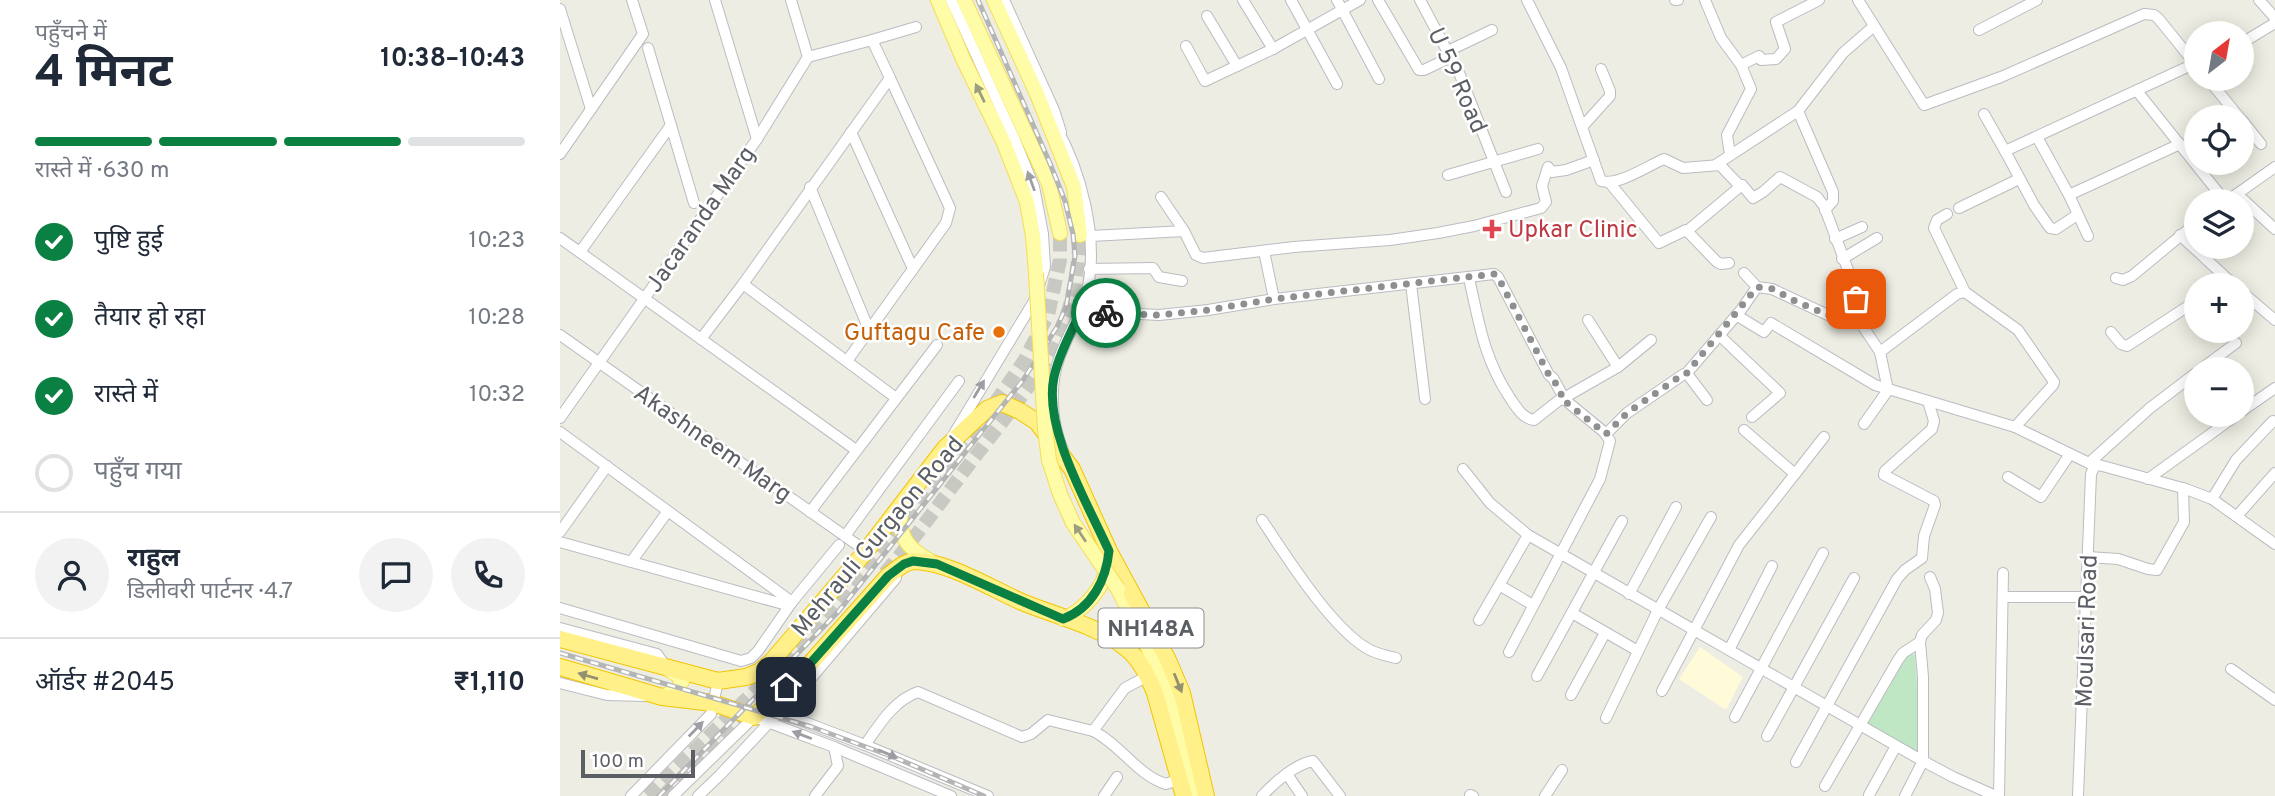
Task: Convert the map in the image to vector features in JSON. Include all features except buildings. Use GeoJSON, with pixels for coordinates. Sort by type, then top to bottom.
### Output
{"type":"FeatureCollection","features":[{"type":"Feature","properties":{"kind":"highway","name":"Mehrauli Gurgaon Road"},"geometry":{"type":"LineString","coordinates":[[560,639],[718,681],[747,677],[759,672],[772,661],[866,551],[945,448],[986,409],[1002,403],[1037,422],[1072,468],[1109,551],[1167,658],[1182,693],[1206,796]]}},
{"type":"Feature","properties":{"kind":"highway","name":"Mehrauli Gurgaon Road"},"geometry":{"type":"LineString","coordinates":[[767,715],[888,576],[913,561],[937,564],[1063,619],[1103,633],[1126,648],[1148,676],[1155,692],[1185,793]]}},
{"type":"Feature","properties":{"kind":"highway"},"geometry":{"type":"LineString","coordinates":[[560,667],[660,696],[767,715]]}},
{"type":"Feature","properties":{"kind":"main road"},"geometry":{"type":"LineString","coordinates":[[938,0],[1004,143],[1027,202],[1033,236],[1049,460],[1073,523],[1118,589],[1154,660],[1168,698],[1185,793]]}},
{"type":"Feature","properties":{"kind":"main road"},"geometry":{"type":"LineString","coordinates":[[964,0],[1049,184],[1060,233]]}},
{"type":"Feature","properties":{"kind":"main road"},"geometry":{"type":"LineString","coordinates":[[999,3],[1074,187],[1085,236]]}},
{"type":"Feature","properties":{"kind":"main road"},"geometry":{"type":"LineString","coordinates":[[901,506],[899,521],[902,535],[914,552],[937,564]]}},
{"type":"Feature","properties":{"kind":"main road"},"geometry":{"type":"LineString","coordinates":[[1063,619],[1081,609],[1097,590],[1107,572],[1109,551]]}},
{"type":"Feature","properties":{"kind":"main road"},"geometry":{"type":"LineString","coordinates":[[660,696],[678,689],[682,681],[667,669]]}},
{"type":"Feature","properties":{"kind":"street"},"geometry":{"type":"LineString","coordinates":[[560,154],[642,34],[632,0]]}},
{"type":"Feature","properties":{"kind":"street","name":"Jacaranda Marg"},"geometry":{"type":"LineString","coordinates":[[560,418],[757,139],[715,0]]}},
{"type":"Feature","properties":{"kind":"street"},"geometry":{"type":"LineString","coordinates":[[791,0],[808,57]]}},
{"type":"Feature","properties":{"kind":"street"},"geometry":{"type":"LineString","coordinates":[[945,448],[1034,301],[1045,267],[1043,234],[1034,187],[951,0]]}},
{"type":"Feature","properties":{"kind":"street"},"geometry":{"type":"LineString","coordinates":[[1243,0],[1273,49]]}},
{"type":"Feature","properties":{"kind":"street"},"geometry":{"type":"LineString","coordinates":[[1291,0],[1337,84]]}},
{"type":"Feature","properties":{"kind":"street"},"geometry":{"type":"LineString","coordinates":[[1186,46],[1205,81],[1307,30],[1340,5],[1360,0]]}},
{"type":"Feature","properties":{"kind":"street"},"geometry":{"type":"LineString","coordinates":[[1378,0],[1419,70],[1424,70],[1492,30]]}},
{"type":"Feature","properties":{"kind":"street","name":"U 59 Road"},"geometry":{"type":"LineString","coordinates":[[1420,0],[1460,75],[1506,192]]}},
{"type":"Feature","properties":{"kind":"street"},"geometry":{"type":"LineString","coordinates":[[1705,0],[1721,38],[1741,65],[1751,89],[1727,135],[1730,155]]}},
{"type":"Feature","properties":{"kind":"street"},"geometry":{"type":"LineString","coordinates":[[1741,65],[1759,56],[1761,61],[1776,59],[1785,49],[1776,22],[1819,0]]}},
{"type":"Feature","properties":{"kind":"street"},"geometry":{"type":"LineString","coordinates":[[1857,0],[1924,105],[2001,78],[2148,14],[2154,15],[2165,25],[2184,49]]}},
{"type":"Feature","properties":{"kind":"street"},"geometry":{"type":"LineString","coordinates":[[1979,30],[2037,0]]}},
{"type":"Feature","properties":{"kind":"street"},"geometry":{"type":"LineString","coordinates":[[2254,35],[2275,20],[2259,0]]}},
{"type":"Feature","properties":{"kind":"street"},"geometry":{"type":"LineString","coordinates":[[1533,2],[1561,68],[1602,182],[1643,170],[1664,159],[1683,167],[1717,164],[1798,111],[1843,53],[1874,26]]}},
{"type":"Feature","properties":{"kind":"street"},"geometry":{"type":"LineString","coordinates":[[999,3],[1054,110],[1078,179],[1090,269],[1081,311],[1060,356],[1053,380],[1055,425],[1072,468]]}},
{"type":"Feature","properties":{"kind":"street"},"geometry":{"type":"LineString","coordinates":[[1340,5],[1379,79]]}},
{"type":"Feature","properties":{"kind":"street"},"geometry":{"type":"LineString","coordinates":[[560,9],[591,109]]}},
{"type":"Feature","properties":{"kind":"street"},"geometry":{"type":"LineString","coordinates":[[1207,16],[1237,66]]}},
{"type":"Feature","properties":{"kind":"street"},"geometry":{"type":"LineString","coordinates":[[757,139],[808,57],[916,27]]}},
{"type":"Feature","properties":{"kind":"street"},"geometry":{"type":"LineString","coordinates":[[847,361],[946,223],[950,208],[872,40]]}},
{"type":"Feature","properties":{"kind":"street"},"geometry":{"type":"LineString","coordinates":[[648,48],[694,203]]}},
{"type":"Feature","properties":{"kind":"street"},"geometry":{"type":"LineString","coordinates":[[1583,126],[1611,96],[1601,69]]}},
{"type":"Feature","properties":{"kind":"street"},"geometry":{"type":"LineString","coordinates":[[2006,151],[2184,69]]}},
{"type":"Feature","properties":{"kind":"street"},"geometry":{"type":"LineString","coordinates":[[701,339],[890,78]]}},
{"type":"Feature","properties":{"kind":"street"},"geometry":{"type":"LineString","coordinates":[[2137,91],[2216,189]]}},
{"type":"Feature","properties":{"kind":"street"},"geometry":{"type":"LineString","coordinates":[[2218,91],[2229,105]]}},
{"type":"Feature","properties":{"kind":"street"},"geometry":{"type":"LineString","coordinates":[[1037,94],[1062,138]]}},
{"type":"Feature","properties":{"kind":"street"},"geometry":{"type":"LineString","coordinates":[[1798,111],[1833,192],[1833,199],[1825,210]]}},
{"type":"Feature","properties":{"kind":"street"},"geometry":{"type":"LineString","coordinates":[[1984,114],[2019,179],[2050,228],[2056,229],[2077,215]]}},
{"type":"Feature","properties":{"kind":"street"},"geometry":{"type":"LineString","coordinates":[[580,252],[671,125]]}},
{"type":"Feature","properties":{"kind":"street"},"geometry":{"type":"LineString","coordinates":[[851,132],[913,269]]}},
{"type":"Feature","properties":{"kind":"street"},"geometry":{"type":"LineString","coordinates":[[2254,135],[2261,144]]}},
{"type":"Feature","properties":{"kind":"street"},"geometry":{"type":"LineString","coordinates":[[2037,137],[2088,236]]}},
{"type":"Feature","properties":{"kind":"street"},"geometry":{"type":"LineString","coordinates":[[2069,195],[2180,144]]}},
{"type":"Feature","properties":{"kind":"street"},"geometry":{"type":"LineString","coordinates":[[1448,175],[1538,149]]}},
{"type":"Feature","properties":{"kind":"street"},"geometry":{"type":"LineString","coordinates":[[1161,197],[1184,231],[1196,255],[1203,258],[1324,244],[1390,240],[1502,219],[1545,205],[1543,182],[1548,167],[1552,172],[1559,172],[1594,160]]}},
{"type":"Feature","properties":{"kind":"street"},"geometry":{"type":"LineString","coordinates":[[1717,164],[1753,198],[1775,179],[1782,177],[1817,197],[1825,210],[1853,284],[1856,309],[1864,328],[1880,352],[1888,390],[1864,424]]}},
{"type":"Feature","properties":{"kind":"street"},"geometry":{"type":"LineString","coordinates":[[2244,189],[2275,167]]}},
{"type":"Feature","properties":{"kind":"street"},"geometry":{"type":"LineString","coordinates":[[1959,208],[2019,179]]}},
{"type":"Feature","properties":{"kind":"street"},"geometry":{"type":"LineString","coordinates":[[1609,182],[1659,243],[1682,230],[1687,231],[1717,262],[1729,263]]}},
{"type":"Feature","properties":{"kind":"street"},"geometry":{"type":"LineString","coordinates":[[1687,231],[1742,185]]}},
{"type":"Feature","properties":{"kind":"street"},"geometry":{"type":"LineString","coordinates":[[810,187],[869,330]]}},
{"type":"Feature","properties":{"kind":"street"},"geometry":{"type":"LineString","coordinates":[[2254,210],[2275,229]]}},
{"type":"Feature","properties":{"kind":"street"},"geometry":{"type":"LineString","coordinates":[[1947,214],[1937,220],[1934,228],[1965,292],[2021,333],[2054,382],[2015,427]]}},
{"type":"Feature","properties":{"kind":"street"},"geometry":{"type":"LineString","coordinates":[[1835,239],[1862,227]]}},
{"type":"Feature","properties":{"kind":"street"},"geometry":{"type":"LineString","coordinates":[[1085,236],[1184,231]]}},
{"type":"Feature","properties":{"kind":"street"},"geometry":{"type":"LineString","coordinates":[[2116,278],[2123,280],[2132,276],[2184,232]]}},
{"type":"Feature","properties":{"kind":"street"},"geometry":{"type":"LineString","coordinates":[[2180,235],[2217,273]]}},
{"type":"Feature","properties":{"kind":"street"},"geometry":{"type":"LineString","coordinates":[[560,238],[856,450]]}},
{"type":"Feature","properties":{"kind":"street"},"geometry":{"type":"LineString","coordinates":[[1842,258],[1877,238]]}},
{"type":"Feature","properties":{"kind":"street"},"geometry":{"type":"LineString","coordinates":[[1264,251],[1274,299]]}},
{"type":"Feature","properties":{"kind":"street"},"geometry":{"type":"LineString","coordinates":[[1090,269],[1153,268],[1157,277],[1182,281]]}},
{"type":"Feature","properties":{"kind":"street"},"geometry":{"type":"LineString","coordinates":[[1081,311],[1158,315],[1492,274],[1498,277],[1562,398],[1606,434],[1610,445],[1600,479],[1508,652]]}},
{"type":"Feature","properties":{"kind":"street"},"geometry":{"type":"LineString","coordinates":[[1744,274],[1757,287],[1773,289],[1833,317],[1856,309]]}},
{"type":"Feature","properties":{"kind":"street"},"geometry":{"type":"LineString","coordinates":[[1469,278],[1485,351],[1502,385],[1525,418],[1534,420],[1562,398],[1618,367],[1651,340]]}},
{"type":"Feature","properties":{"kind":"street"},"geometry":{"type":"LineString","coordinates":[[743,284],[896,398]]}},
{"type":"Feature","properties":{"kind":"street"},"geometry":{"type":"LineString","coordinates":[[1410,284],[1426,399]]}},
{"type":"Feature","properties":{"kind":"street"},"geometry":{"type":"LineString","coordinates":[[1606,434],[1632,408],[1686,374],[1757,287]]}},
{"type":"Feature","properties":{"kind":"street"},"geometry":{"type":"LineString","coordinates":[[1880,352],[1957,294],[1965,292]]}},
{"type":"Feature","properties":{"kind":"street"},"geometry":{"type":"LineString","coordinates":[[2254,302],[2275,320]]}},
{"type":"Feature","properties":{"kind":"street"},"geometry":{"type":"LineString","coordinates":[[2111,332],[2121,344],[2127,346],[2184,309]]}},
{"type":"Feature","properties":{"kind":"street"},"geometry":{"type":"LineString","coordinates":[[1736,315],[1764,332],[1770,323],[1862,378],[1888,390],[2015,427],[2092,468]]}},
{"type":"Feature","properties":{"kind":"street"},"geometry":{"type":"LineString","coordinates":[[1588,320],[1618,367]]}},
{"type":"Feature","properties":{"kind":"street","name":"Akashneem Marg"},"geometry":{"type":"LineString","coordinates":[[560,335],[810,512],[842,540],[866,551]]}},
{"type":"Feature","properties":{"kind":"street"},"geometry":{"type":"LineString","coordinates":[[1719,335],[1780,393],[1752,417]]}},
{"type":"Feature","properties":{"kind":"street"},"geometry":{"type":"LineString","coordinates":[[2217,357],[2236,343]]}},
{"type":"Feature","properties":{"kind":"street"},"geometry":{"type":"LineString","coordinates":[[810,512],[937,345]]}},
{"type":"Feature","properties":{"kind":"street"},"geometry":{"type":"LineString","coordinates":[[1686,374],[1707,400]]}},
{"type":"Feature","properties":{"kind":"street"},"geometry":{"type":"LineString","coordinates":[[560,608],[741,661],[751,658],[959,382]]}},
{"type":"Feature","properties":{"kind":"street"},"geometry":{"type":"LineString","coordinates":[[2092,468],[2150,408],[2184,382]]}},
{"type":"Feature","properties":{"kind":"street"},"geometry":{"type":"LineString","coordinates":[[2254,403],[2275,388]]}},
{"type":"Feature","properties":{"kind":"street"},"geometry":{"type":"LineString","coordinates":[[1796,762],[1897,579],[1920,560],[1924,553],[1924,536],[1934,501],[1884,475],[1885,471],[1932,429],[1934,421],[1928,401]]}},
{"type":"Feature","properties":{"kind":"street"},"geometry":{"type":"LineString","coordinates":[[2212,499],[2236,460],[2273,422]]}},
{"type":"Feature","properties":{"kind":"street"},"geometry":{"type":"LineString","coordinates":[[2148,479],[2220,427]]}},
{"type":"Feature","properties":{"kind":"street"},"geometry":{"type":"LineString","coordinates":[[1744,430],[1795,474]]}},
{"type":"Feature","properties":{"kind":"street"},"geometry":{"type":"LineString","coordinates":[[560,432],[792,602]]}},
{"type":"Feature","properties":{"kind":"street"},"geometry":{"type":"LineString","coordinates":[[1662,691],[1739,545],[1824,437]]}},
{"type":"Feature","properties":{"kind":"street"},"geometry":{"type":"LineString","coordinates":[[2008,477],[2041,497],[2070,454]]}},
{"type":"Feature","properties":{"kind":"street"},"geometry":{"type":"LineString","coordinates":[[2092,468],[2099,465],[2183,488],[2212,499],[2275,544]]}},
{"type":"Feature","properties":{"kind":"street"},"geometry":{"type":"LineString","coordinates":[[560,532],[607,466]]}},
{"type":"Feature","properties":{"kind":"street","name":"Moulsari Road"},"geometry":{"type":"LineString","coordinates":[[2081,794],[2092,468]]}},
{"type":"Feature","properties":{"kind":"street"},"geometry":{"type":"LineString","coordinates":[[1463,469],[1490,503],[1528,535],[1953,778],[1997,796],[2003,573]]}},
{"type":"Feature","properties":{"kind":"street"},"geometry":{"type":"LineString","coordinates":[[2236,516],[2275,473]]}},
{"type":"Feature","properties":{"kind":"street"},"geometry":{"type":"LineString","coordinates":[[2088,557],[2118,559],[2157,570],[2184,522],[2183,488]]}},
{"type":"Feature","properties":{"kind":"street"},"geometry":{"type":"LineString","coordinates":[[1629,593],[1676,507]]}},
{"type":"Feature","properties":{"kind":"street"},"geometry":{"type":"LineString","coordinates":[[631,562],[668,511]]}},
{"type":"Feature","properties":{"kind":"street"},"geometry":{"type":"LineString","coordinates":[[1606,718],[1658,610],[1711,517]]}},
{"type":"Feature","properties":{"kind":"street"},"geometry":{"type":"LineString","coordinates":[[1262,520],[1291,564],[1346,632],[1370,650],[1396,658]]}},
{"type":"Feature","properties":{"kind":"street"},"geometry":{"type":"LineString","coordinates":[[1537,676],[1622,521]]}},
{"type":"Feature","properties":{"kind":"street"},"geometry":{"type":"LineString","coordinates":[[1479,620],[1528,535]]}},
{"type":"Feature","properties":{"kind":"street"},"geometry":{"type":"LineString","coordinates":[[560,542],[783,604],[792,602]]}},
{"type":"Feature","properties":{"kind":"street"},"geometry":{"type":"LineString","coordinates":[[1735,717],[1823,553]]}},
{"type":"Feature","properties":{"kind":"street"},"geometry":{"type":"LineString","coordinates":[[1729,650],[1772,566]]}},
{"type":"Feature","properties":{"kind":"street"},"geometry":{"type":"LineString","coordinates":[[1905,796],[1923,761],[1923,677],[1920,642],[1938,613],[1935,589],[1930,577]]}},
{"type":"Feature","properties":{"kind":"street"},"geometry":{"type":"LineString","coordinates":[[1767,736],[1854,578]]}},
{"type":"Feature","properties":{"kind":"street"},"geometry":{"type":"LineString","coordinates":[[1499,585],[1533,605]]}},
{"type":"Feature","properties":{"kind":"street"},"geometry":{"type":"LineString","coordinates":[[2003,597],[2087,597]]}},
{"type":"Feature","properties":{"kind":"street"},"geometry":{"type":"LineString","coordinates":[[1572,613],[1638,651]]}},
{"type":"Feature","properties":{"kind":"street"},"geometry":{"type":"LineString","coordinates":[[560,628],[657,654],[667,669]]}},
{"type":"Feature","properties":{"kind":"street"},"geometry":{"type":"LineString","coordinates":[[1571,695],[1605,633]]}},
{"type":"Feature","properties":{"kind":"street"},"geometry":{"type":"LineString","coordinates":[[1825,786],[1900,657],[1920,642]]}},
{"type":"Feature","properties":{"kind":"street"},"geometry":{"type":"LineString","coordinates":[[2231,669],[2275,699]]}},
{"type":"Feature","properties":{"kind":"street"},"geometry":{"type":"LineString","coordinates":[[1093,731],[1125,688],[1148,676]]}},
{"type":"Feature","properties":{"kind":"street"},"geometry":{"type":"LineString","coordinates":[[631,796],[711,714],[718,681]]}},
{"type":"Feature","properties":{"kind":"street"},"geometry":{"type":"LineString","coordinates":[[560,683],[607,695],[660,696]]}},
{"type":"Feature","properties":{"kind":"street"},"geometry":{"type":"LineString","coordinates":[[865,745],[903,699],[918,692],[1022,737],[1031,734],[1048,720],[1093,731],[1104,736],[1128,759],[1155,779],[1185,793]]}},
{"type":"Feature","properties":{"kind":"street"},"geometry":{"type":"LineString","coordinates":[[767,715],[838,735],[988,796]]}},
{"type":"Feature","properties":{"kind":"street"},"geometry":{"type":"LineString","coordinates":[[767,715],[834,747],[951,796]]}},
{"type":"Feature","properties":{"kind":"street"},"geometry":{"type":"LineString","coordinates":[[673,796],[767,715]]}},
{"type":"Feature","properties":{"kind":"street"},"geometry":{"type":"LineString","coordinates":[[698,796],[767,715]]}},
{"type":"Feature","properties":{"kind":"street"},"geometry":{"type":"LineString","coordinates":[[815,796],[838,766],[834,747],[838,735]]}},
{"type":"Feature","properties":{"kind":"street"},"geometry":{"type":"LineString","coordinates":[[1869,795],[1896,746]]}},
{"type":"Feature","properties":{"kind":"street"},"geometry":{"type":"LineString","coordinates":[[1262,796],[1287,774],[1313,761],[1340,796]]}},
{"type":"Feature","properties":{"kind":"street"},"geometry":{"type":"LineString","coordinates":[[1545,796],[1562,770]]}},
{"type":"Feature","properties":{"kind":"street"},"geometry":{"type":"LineString","coordinates":[[1287,774],[1302,796]]}},
{"type":"Feature","properties":{"kind":"street"},"geometry":{"type":"LineString","coordinates":[[1104,796],[1117,777]]}},
{"type":"Feature","properties":{"kind":"shaded area"},"geometry":{"type":"Polygon","coordinates":[[[1700,647],[1743,677],[1726,710],[1679,679],[1700,647]]]}},
{"type":"Feature","properties":{"kind":"green space"},"geometry":{"type":"Polygon","coordinates":[[[1905,652],[1915,655],[1922,764],[1862,727],[1905,652]]]}},
{"type":"Feature","properties":{"kind":"tunnel"},"geometry":{"type":"LineString","coordinates":[[648,796],[770,676],[840,601],[977,429],[1024,361],[1048,315],[1060,260],[1060,233]]}},
{"type":"Feature","properties":{"kind":"tunnel"},"geometry":{"type":"LineString","coordinates":[[885,573],[1011,410],[1045,361],[1063,325],[1070,303],[1080,235]]}},
{"type":"Feature","properties":{"kind":"tunnel"},"geometry":{"type":"LineString","coordinates":[[663,796],[755,708]]}},
{"type":"Feature","properties":{"kind":"railway"},"geometry":{"type":"LineString","coordinates":[[659,796],[838,612],[1023,380],[1057,327],[1066,307],[1075,256],[1065,201],[978,0]]}},
{"type":"Feature","properties":{"kind":"railway"},"geometry":{"type":"LineString","coordinates":[[560,653],[812,727],[896,758],[984,796]]}},
{"type":"Feature","properties":{"kind":"way so far"},"geometry":{"type":"LineString","coordinates":[[1106,313],[1158,315],[1208,310],[1274,299],[1494,274],[1553,378],[1562,399],[1606,434],[1632,408],[1686,374],[1741,310],[1757,287],[1773,289],[1833,317],[1856,309],[1856,299]]}},
{"type":"Feature","properties":{"kind":"place","name":"Upkar Clinic"},"geometry":{"type":"Point","coordinates":[1492,229]}},
{"type":"Feature","properties":{"kind":"place","name":"Guftagu Cafe"},"geometry":{"type":"Point","coordinates":[999,332]}},
{"type":"Feature","properties":{"kind":"route"},"geometry":{"type":"LineString","coordinates":[[786,687],[888,576],[913,561],[937,564],[1063,619],[1081,609],[1097,590],[1107,572],[1109,551],[1058,438],[1053,380],[1060,356],[1081,311],[1106,313]]}}]}
